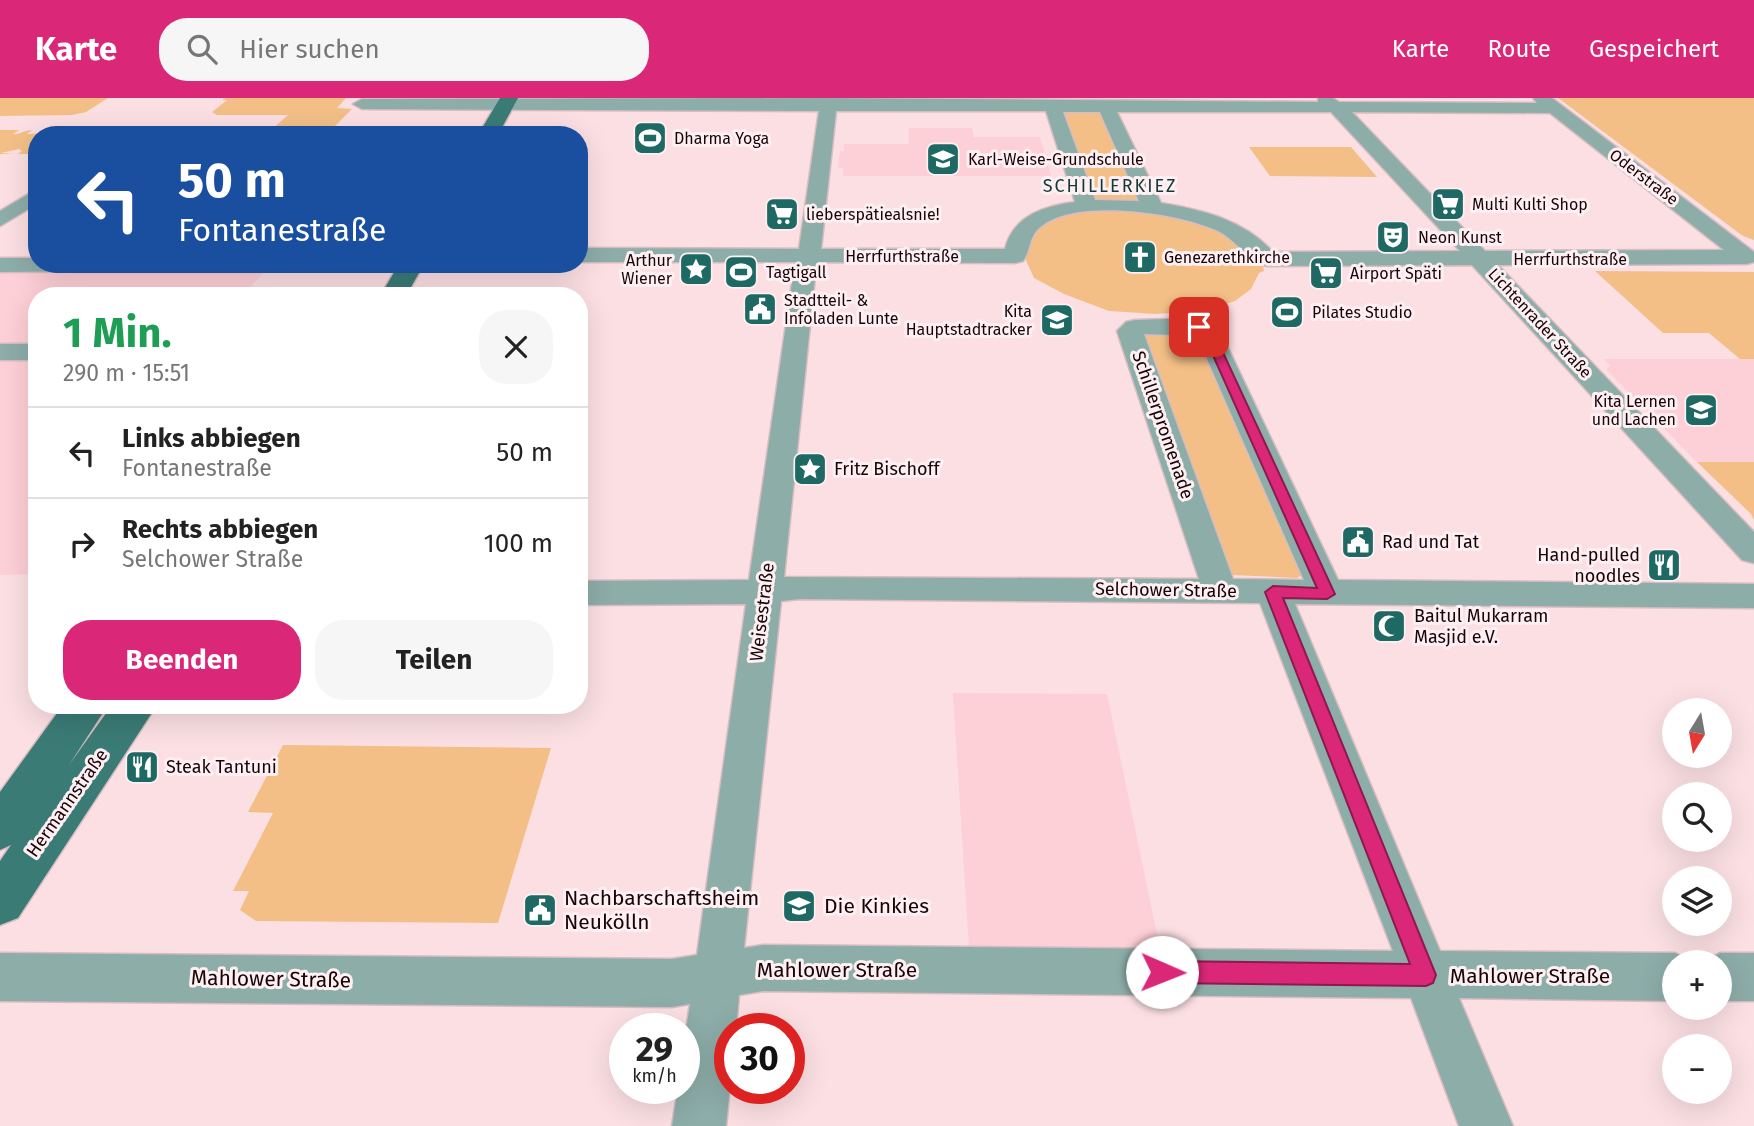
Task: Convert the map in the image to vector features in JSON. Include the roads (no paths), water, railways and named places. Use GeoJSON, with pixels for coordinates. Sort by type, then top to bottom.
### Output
{"type":"FeatureCollection","features":[{"type":"Feature","properties":{"kind":"main road"},"geometry":{"type":"LineString","coordinates":[[493,126],[508,101]]}},
{"type":"Feature","properties":{"kind":"main road"},"geometry":{"type":"LineString","coordinates":[[5,814],[80,714]]}},
{"type":"Feature","properties":{"kind":"main road","name":"Hermannstraße"},"geometry":{"type":"LineString","coordinates":[[0,902],[130,714]]}},
{"type":"Feature","properties":{"kind":"street"},"geometry":{"type":"LineString","coordinates":[[362,104],[508,101],[1547,103]]}},
{"type":"Feature","properties":{"kind":"street","name":"Weisestraße"},"geometry":{"type":"LineString","coordinates":[[699,1126],[828,102]]}},
{"type":"Feature","properties":{"kind":"street"},"geometry":{"type":"LineString","coordinates":[[1052,102],[1087,206],[1152,206],[1104,102]]}},
{"type":"Feature","properties":{"kind":"street","name":"Lichtenrader Straße"},"geometry":{"type":"LineString","coordinates":[[1329,103],[1754,552]]}},
{"type":"Feature","properties":{"kind":"street","name":"Oderstraße"},"geometry":{"type":"LineString","coordinates":[[1547,103],[1747,257]]}},
{"type":"Feature","properties":{"kind":"street"},"geometry":{"type":"LineString","coordinates":[[0,220],[28,201]]}},
{"type":"Feature","properties":{"kind":"street","name":"Herrfurthstraße"},"geometry":{"type":"LineString","coordinates":[[588,255],[1015,256],[1018,238],[1032,224],[1058,212],[1087,206]]}},
{"type":"Feature","properties":{"kind":"street","name":"Herrfurthstraße"},"geometry":{"type":"LineString","coordinates":[[1152,206],[1217,222],[1247,239],[1267,258],[1747,257]]}},
{"type":"Feature","properties":{"kind":"street"},"geometry":{"type":"LineString","coordinates":[[0,254],[28,253]]}},
{"type":"Feature","properties":{"kind":"street"},"geometry":{"type":"LineString","coordinates":[[0,265],[28,265]]}},
{"type":"Feature","properties":{"kind":"street","name":"Schillerpromenade"},"geometry":{"type":"LineString","coordinates":[[1220,590],[1130,331],[1135,327],[1194,327],[1208,331],[1327,594]]}},
{"type":"Feature","properties":{"kind":"street"},"geometry":{"type":"LineString","coordinates":[[0,352],[28,352]]}},
{"type":"Feature","properties":{"kind":"street","name":"Selchower Straße"},"geometry":{"type":"LineString","coordinates":[[588,593],[728,594],[800,587],[1754,596]]}},
{"type":"Feature","properties":{"kind":"street"},"geometry":{"type":"LineString","coordinates":[[1273,592],[1486,1126]]}},
{"type":"Feature","properties":{"kind":"street"},"geometry":{"type":"LineString","coordinates":[[5,814],[65,807]]}},
{"type":"Feature","properties":{"kind":"street","name":"Mahlower Straße"},"geometry":{"type":"LineString","coordinates":[[0,977],[672,983],[763,968],[1662,977]]}},
{"type":"Feature","properties":{"kind":"street"},"geometry":{"type":"LineString","coordinates":[[1732,977],[1754,977]]}},
{"type":"Feature","properties":{"kind":"place","name":"Dharma Yoga"},"geometry":{"type":"Point","coordinates":[650,138]}},
{"type":"Feature","properties":{"kind":"place","name":"Karl-Weise-Grundschule"},"geometry":{"type":"Point","coordinates":[943,159]}},
{"type":"Feature","properties":{"kind":"place","name":"Multi Kulti Shop"},"geometry":{"type":"Point","coordinates":[1448,204]}},
{"type":"Feature","properties":{"kind":"place","name":"lieberspätiealsnie!"},"geometry":{"type":"Point","coordinates":[782,214]}},
{"type":"Feature","properties":{"kind":"place","name":"Neon Kunst"},"geometry":{"type":"Point","coordinates":[1393,237]}},
{"type":"Feature","properties":{"kind":"place","name":"Genezarethkirche"},"geometry":{"type":"Point","coordinates":[1140,257]}},
{"type":"Feature","properties":{"kind":"place","name":"Arthur Wiener"},"geometry":{"type":"Point","coordinates":[696,269]}},
{"type":"Feature","properties":{"kind":"place","name":"Tagtigall"},"geometry":{"type":"Point","coordinates":[741,272]}},
{"type":"Feature","properties":{"kind":"place","name":"Airport Späti"},"geometry":{"type":"Point","coordinates":[1326,273]}},
{"type":"Feature","properties":{"kind":"place","name":"Stadtteil- & Infoladen Lunte"},"geometry":{"type":"Point","coordinates":[760,309]}},
{"type":"Feature","properties":{"kind":"place","name":"Pilates Studio"},"geometry":{"type":"Point","coordinates":[1287,312]}},
{"type":"Feature","properties":{"kind":"place","name":"Kita Hauptstadtracker"},"geometry":{"type":"Point","coordinates":[1057,320]}},
{"type":"Feature","properties":{"kind":"place","name":"Kita Lernen und Lachen"},"geometry":{"type":"Point","coordinates":[1701,410]}},
{"type":"Feature","properties":{"kind":"place","name":"Fritz Bischoff"},"geometry":{"type":"Point","coordinates":[810,469]}},
{"type":"Feature","properties":{"kind":"place","name":"Rad und Tat"},"geometry":{"type":"Point","coordinates":[1358,542]}},
{"type":"Feature","properties":{"kind":"place","name":"Hand-pulled noodles"},"geometry":{"type":"Point","coordinates":[1664,565]}},
{"type":"Feature","properties":{"kind":"place","name":"Baitul Mukarram Masjid e.V."},"geometry":{"type":"Point","coordinates":[1389,626]}},
{"type":"Feature","properties":{"kind":"place","name":"Steak Tantuni"},"geometry":{"type":"Point","coordinates":[142,767]}},
{"type":"Feature","properties":{"kind":"place","name":"Die Kinkies"},"geometry":{"type":"Point","coordinates":[799,906]}},
{"type":"Feature","properties":{"kind":"place","name":"Nachbarschaftsheim Neukölln"},"geometry":{"type":"Point","coordinates":[540,910]}},
{"type":"Feature","properties":{"kind":"district","name":"SCHILLERKIEZ"},"geometry":{"type":"Point","coordinates":[1110,186]}}]}
